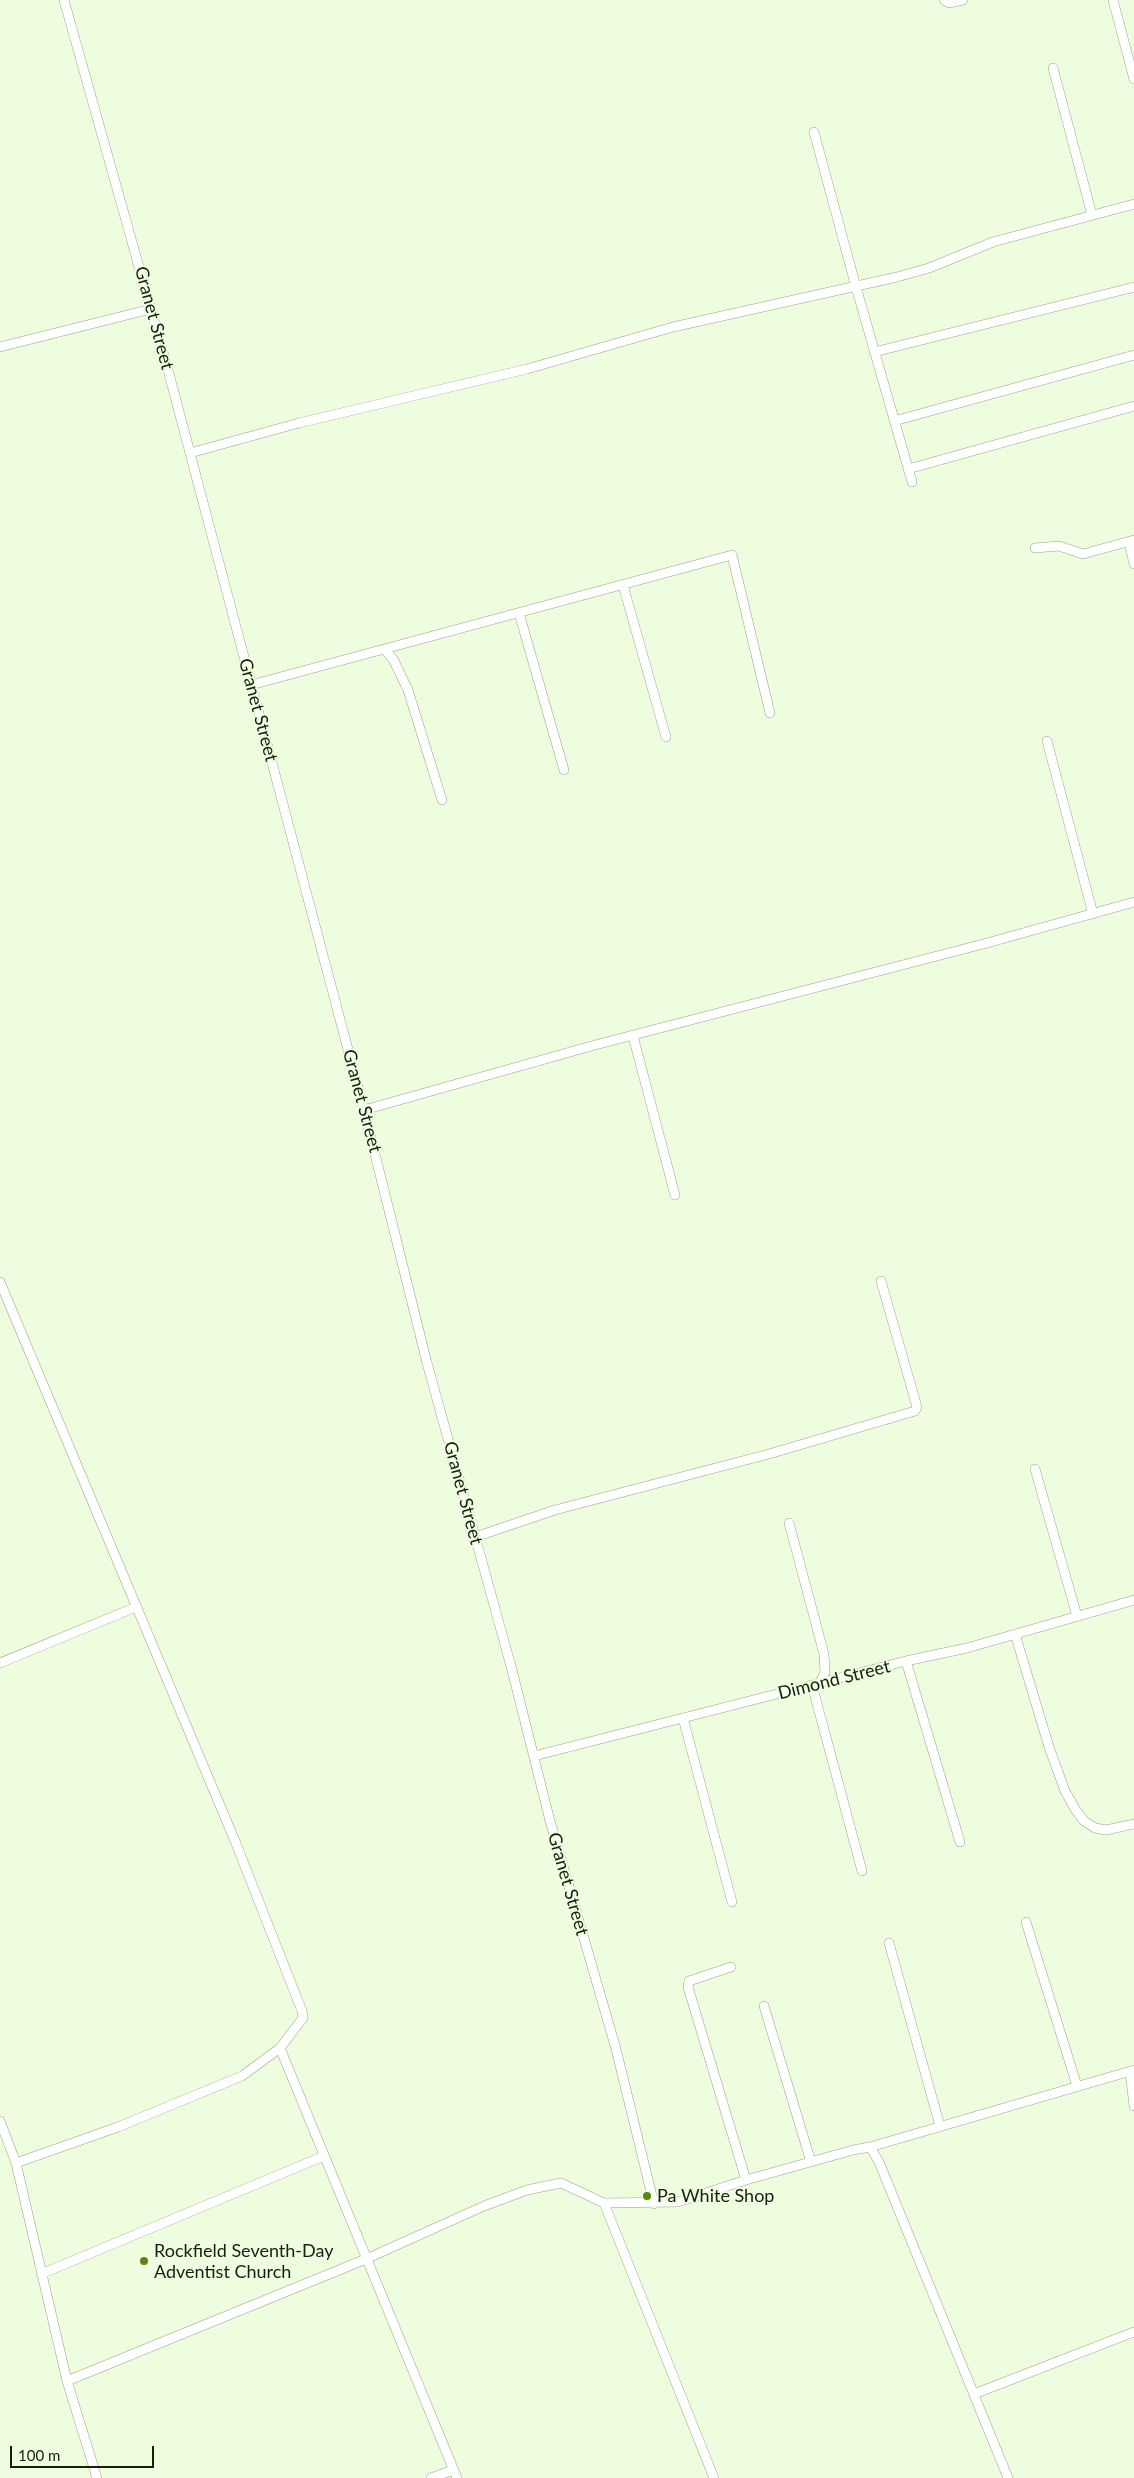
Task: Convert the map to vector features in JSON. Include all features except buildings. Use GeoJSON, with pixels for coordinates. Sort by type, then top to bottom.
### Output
{"type":"FeatureCollection","features":[{"type":"Feature","properties":{"kind":"street","name":"Granet Street"},"geometry":{"type":"LineString","coordinates":[[64,0],[190,453],[364,1110],[427,1363],[553,1830],[616,2049],[654,2204]]}},
{"type":"Feature","properties":{"kind":"street"},"geometry":{"type":"LineString","coordinates":[[944,0],[949,3],[963,0]]}},
{"type":"Feature","properties":{"kind":"street"},"geometry":{"type":"LineString","coordinates":[[1113,0],[1134,79]]}},
{"type":"Feature","properties":{"kind":"street"},"geometry":{"type":"LineString","coordinates":[[1053,68],[1092,215]]}},
{"type":"Feature","properties":{"kind":"street"},"geometry":{"type":"LineString","coordinates":[[814,132],[874,352],[912,482]]}},
{"type":"Feature","properties":{"kind":"street"},"geometry":{"type":"LineString","coordinates":[[190,453],[299,423],[527,370],[673,327],[856,287],[929,268],[993,242],[1134,204]]}},
{"type":"Feature","properties":{"kind":"street"},"geometry":{"type":"LineString","coordinates":[[874,352],[1134,287]]}},
{"type":"Feature","properties":{"kind":"street"},"geometry":{"type":"LineString","coordinates":[[0,347],[151,310]]}},
{"type":"Feature","properties":{"kind":"street"},"geometry":{"type":"LineString","coordinates":[[894,421],[1134,355]]}},
{"type":"Feature","properties":{"kind":"street"},"geometry":{"type":"LineString","coordinates":[[908,469],[1134,406]]}},
{"type":"Feature","properties":{"kind":"street"},"geometry":{"type":"LineString","coordinates":[[1035,548],[1059,546],[1083,554],[1131,541],[1134,564]]}},
{"type":"Feature","properties":{"kind":"street"},"geometry":{"type":"LineString","coordinates":[[251,685],[732,555],[770,714]]}},
{"type":"Feature","properties":{"kind":"street"},"geometry":{"type":"LineString","coordinates":[[623,584],[666,737]]}},
{"type":"Feature","properties":{"kind":"street"},"geometry":{"type":"LineString","coordinates":[[519,613],[564,770]]}},
{"type":"Feature","properties":{"kind":"street"},"geometry":{"type":"LineString","coordinates":[[384,649],[393,659],[408,690],[442,800]]}},
{"type":"Feature","properties":{"kind":"street"},"geometry":{"type":"LineString","coordinates":[[1047,741],[1093,914]]}},
{"type":"Feature","properties":{"kind":"street"},"geometry":{"type":"LineString","coordinates":[[364,1110],[1134,902]]}},
{"type":"Feature","properties":{"kind":"street"},"geometry":{"type":"LineString","coordinates":[[633,1036],[675,1195]]}},
{"type":"Feature","properties":{"kind":"street"},"geometry":{"type":"LineString","coordinates":[[475,1537],[555,1510],[769,1454],[915,1411],[917,1407],[881,1281]]}},
{"type":"Feature","properties":{"kind":"street"},"geometry":{"type":"LineString","coordinates":[[0,1282],[235,1841],[302,2011],[302,2021],[280,2048],[242,2076],[210,2091],[118,2127],[16,2163]]}},
{"type":"Feature","properties":{"kind":"street"},"geometry":{"type":"LineString","coordinates":[[1034,1469],[1077,1616]]}},
{"type":"Feature","properties":{"kind":"street"},"geometry":{"type":"LineString","coordinates":[[789,1523],[824,1654],[825,1672],[816,1684],[862,1871]]}},
{"type":"Feature","properties":{"kind":"street","name":"Dimond Street"},"geometry":{"type":"LineString","coordinates":[[534,1756],[906,1661],[967,1648],[1134,1600]]}},
{"type":"Feature","properties":{"kind":"street"},"geometry":{"type":"LineString","coordinates":[[0,1663],[136,1607]]}},
{"type":"Feature","properties":{"kind":"street"},"geometry":{"type":"LineString","coordinates":[[1015,1634],[1049,1747],[1075,1809],[1084,1821],[1095,1828],[1106,1830],[1134,1824]]}},
{"type":"Feature","properties":{"kind":"street"},"geometry":{"type":"LineString","coordinates":[[906,1661],[960,1842]]}},
{"type":"Feature","properties":{"kind":"street"},"geometry":{"type":"LineString","coordinates":[[683,1718],[732,1902]]}},
{"type":"Feature","properties":{"kind":"street"},"geometry":{"type":"LineString","coordinates":[[1026,1922],[1077,2086]]}},
{"type":"Feature","properties":{"kind":"street"},"geometry":{"type":"LineString","coordinates":[[889,1943],[940,2126]]}},
{"type":"Feature","properties":{"kind":"street"},"geometry":{"type":"LineString","coordinates":[[731,1967],[689,1981],[688,1987],[746,2180]]}},
{"type":"Feature","properties":{"kind":"street"},"geometry":{"type":"LineString","coordinates":[[764,2006],[811,2162]]}},
{"type":"Feature","properties":{"kind":"street"},"geometry":{"type":"LineString","coordinates":[[280,2048],[455,2474],[431,2478]]}},
{"type":"Feature","properties":{"kind":"street"},"geometry":{"type":"LineString","coordinates":[[67,2381],[366,2259],[484,2206],[527,2190],[561,2183],[604,2203],[654,2204],[678,2202],[746,2180],[870,2147],[1132,2070],[1134,2106]]}},
{"type":"Feature","properties":{"kind":"street"},"geometry":{"type":"LineString","coordinates":[[0,2121],[16,2163],[67,2381],[97,2478]]}},
{"type":"Feature","properties":{"kind":"street"},"geometry":{"type":"LineString","coordinates":[[870,2147],[879,2162],[1008,2478]]}},
{"type":"Feature","properties":{"kind":"street"},"geometry":{"type":"LineString","coordinates":[[41,2274],[324,2156]]}},
{"type":"Feature","properties":{"kind":"street"},"geometry":{"type":"LineString","coordinates":[[604,2203],[714,2478]]}},
{"type":"Feature","properties":{"kind":"street"},"geometry":{"type":"LineString","coordinates":[[974,2394],[1134,2332]]}},
{"type":"Feature","properties":{"kind":"place","name":"Pa White Shop"},"geometry":{"type":"Point","coordinates":[647,2196]}},
{"type":"Feature","properties":{"kind":"place","name":"Rockfield Seventh-Day Adventist Church"},"geometry":{"type":"Point","coordinates":[144,2261]}}]}
